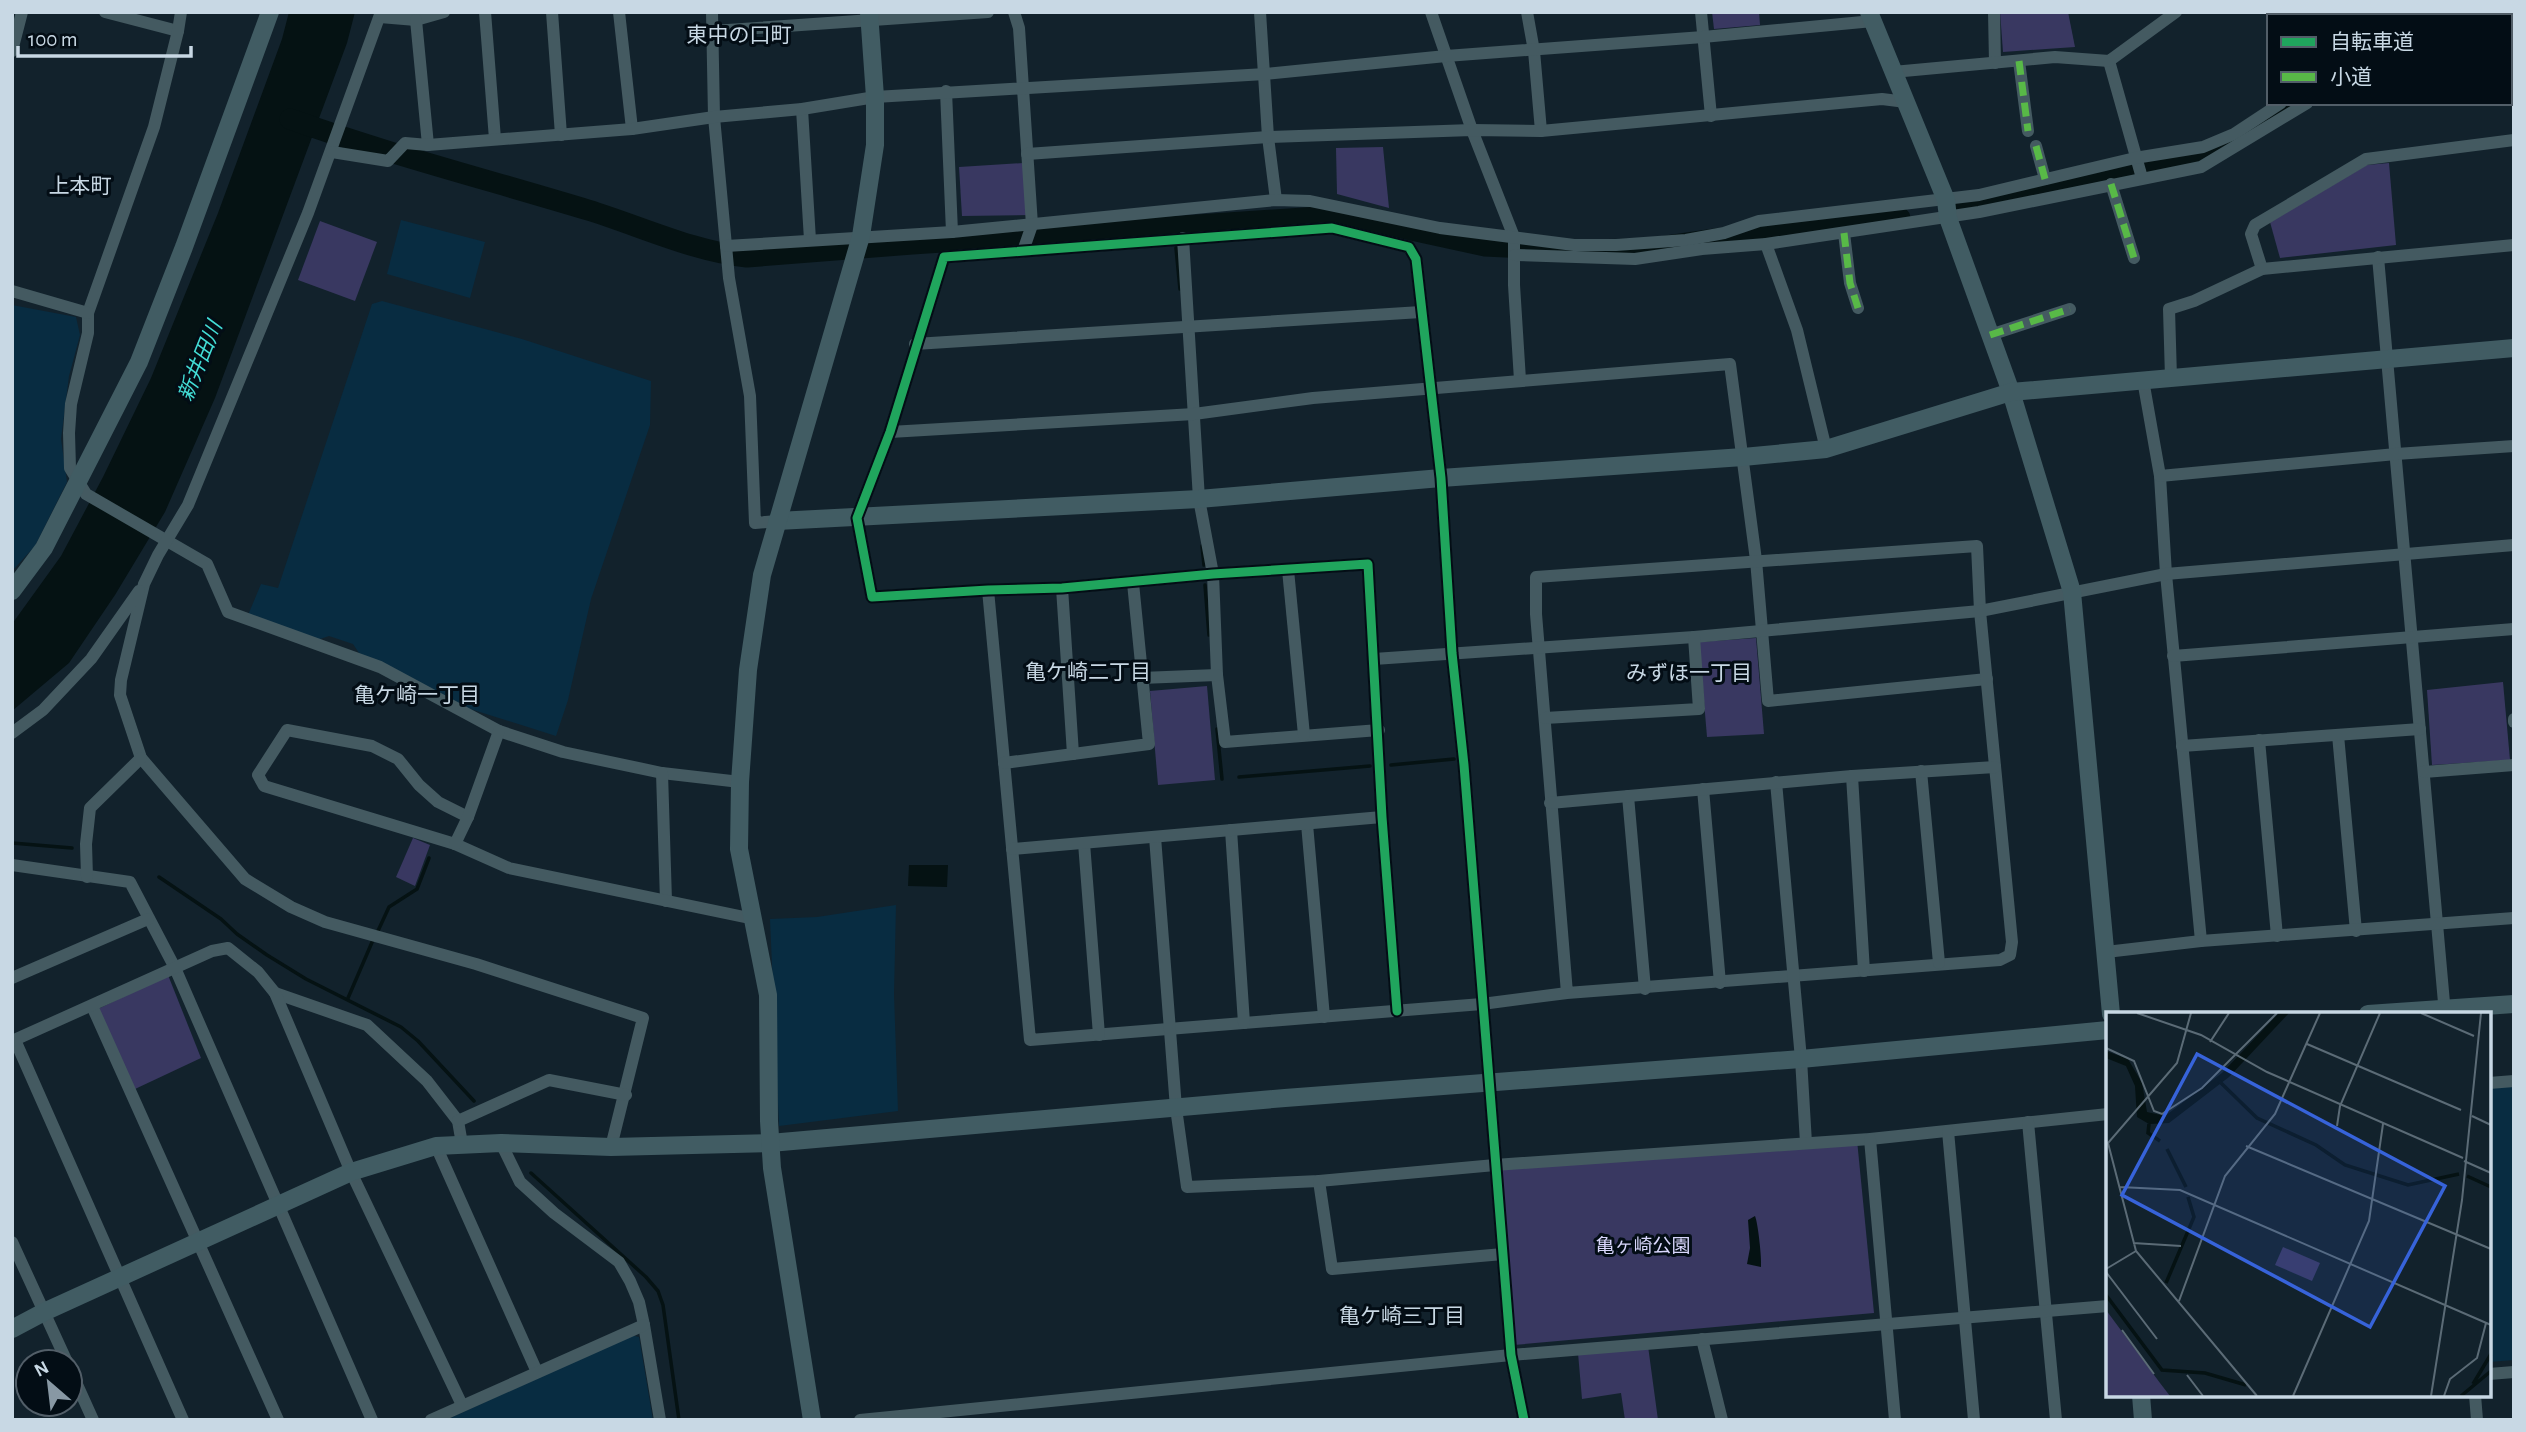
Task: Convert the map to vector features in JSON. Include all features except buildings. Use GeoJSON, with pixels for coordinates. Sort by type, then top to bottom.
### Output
{"type":"FeatureCollection","features":[{"type":"Feature","properties":{"kind":"street"},"geometry":{"type":"LineString","coordinates":[[12,51],[22,12]]}},
{"type":"Feature","properties":{"kind":"street"},"geometry":{"type":"LineString","coordinates":[[105,12],[178,31]]}},
{"type":"Feature","properties":{"kind":"street"},"geometry":{"type":"LineString","coordinates":[[181,12],[146,151],[88,313],[88,333],[71,404],[69,468],[81,488],[207,564],[228,612],[380,667],[499,731],[563,752],[662,773],[740,782]]}},
{"type":"Feature","properties":{"kind":"street"},"geometry":{"type":"LineString","coordinates":[[12,591],[44,548],[81,488],[139,362],[208,184],[270,12]]}},
{"type":"Feature","properties":{"kind":"street"},"geometry":{"type":"LineString","coordinates":[[444,12],[416,20],[381,15],[332,152],[188,505],[161,537],[144,584],[121,680],[120,695],[141,758],[245,879],[291,907],[325,922],[476,964],[643,1018],[626,1096],[611,1147]]}},
{"type":"Feature","properties":{"kind":"street"},"geometry":{"type":"LineString","coordinates":[[485,12],[495,139]]}},
{"type":"Feature","properties":{"kind":"street"},"geometry":{"type":"LineString","coordinates":[[552,12],[562,135]]}},
{"type":"Feature","properties":{"kind":"street"},"geometry":{"type":"LineString","coordinates":[[619,12],[632,129]]}},
{"type":"Feature","properties":{"kind":"street"},"geometry":{"type":"LineString","coordinates":[[712,12],[714,117],[726,246],[750,396],[755,523],[1199,499],[1826,449],[2011,392],[2514,348]]}},
{"type":"Feature","properties":{"kind":"street"},"geometry":{"type":"LineString","coordinates":[[713,31],[869,17],[988,12]]}},
{"type":"Feature","properties":{"kind":"street"},"geometry":{"type":"LineString","coordinates":[[1014,12],[1023,87],[1032,225],[1023,251]]}},
{"type":"Feature","properties":{"kind":"street"},"geometry":{"type":"LineString","coordinates":[[1260,12],[1268,137],[1276,200]]}},
{"type":"Feature","properties":{"kind":"street"},"geometry":{"type":"LineString","coordinates":[[1431,12],[1472,130],[1514,237],[1520,380]]}},
{"type":"Feature","properties":{"kind":"street"},"geometry":{"type":"LineString","coordinates":[[1527,12],[1534,51],[1541,131]]}},
{"type":"Feature","properties":{"kind":"street"},"geometry":{"type":"LineString","coordinates":[[1701,12],[1711,116]]}},
{"type":"Feature","properties":{"kind":"street"},"geometry":{"type":"LineString","coordinates":[[1994,12],[1995,63]]}},
{"type":"Feature","properties":{"kind":"street"},"geometry":{"type":"LineString","coordinates":[[1894,72],[2055,57],[2109,61],[2176,12]]}},
{"type":"Feature","properties":{"kind":"street"},"geometry":{"type":"LineString","coordinates":[[332,152],[388,161],[405,143],[428,145],[632,129],[714,117],[803,109],[875,97],[1265,74],[1446,56],[1703,37],[1871,16],[1947,209],[2011,392],[2072,592],[2112,1012]]}},
{"type":"Feature","properties":{"kind":"street"},"geometry":{"type":"LineString","coordinates":[[812,1420],[770,1143],[768,995],[739,849],[740,782],[748,670],[762,575],[862,236],[875,145],[875,97],[869,17]]}},
{"type":"Feature","properties":{"kind":"street"},"geometry":{"type":"LineString","coordinates":[[416,20],[428,145]]}},
{"type":"Feature","properties":{"kind":"street"},"geometry":{"type":"LineString","coordinates":[[2019,61],[2028,131]]}},
{"type":"Feature","properties":{"kind":"street"},"geometry":{"type":"LineString","coordinates":[[2109,61],[2142,178]]}},
{"type":"Feature","properties":{"kind":"street"},"geometry":{"type":"LineString","coordinates":[[946,91],[952,232]]}},
{"type":"Feature","properties":{"kind":"street"},"geometry":{"type":"LineString","coordinates":[[1027,154],[1268,137],[1472,130],[1541,131],[1882,99],[1906,102]]}},
{"type":"Feature","properties":{"kind":"street"},"geometry":{"type":"LineString","coordinates":[[726,246],[952,232],[1276,200],[1310,201],[1440,228],[1574,245],[1686,240],[1724,233],[1759,221],[1947,209],[1979,195],[2045,179],[2135,158],[2203,147],[2234,134],[2278,105]]}},
{"type":"Feature","properties":{"kind":"street"},"geometry":{"type":"LineString","coordinates":[[1515,255],[1635,259],[1702,248],[1766,244],[1844,233],[1947,209],[2201,167],[2304,105]]}},
{"type":"Feature","properties":{"kind":"street"},"geometry":{"type":"LineString","coordinates":[[803,109],[810,240]]}},
{"type":"Feature","properties":{"kind":"street"},"geometry":{"type":"LineString","coordinates":[[2262,269],[2251,234],[2255,225],[2367,159],[2514,140]]}},
{"type":"Feature","properties":{"kind":"street"},"geometry":{"type":"LineString","coordinates":[[2036,146],[2045,179]]}},
{"type":"Feature","properties":{"kind":"street"},"geometry":{"type":"LineString","coordinates":[[2111,184],[2134,258]]}},
{"type":"Feature","properties":{"kind":"street"},"geometry":{"type":"LineString","coordinates":[[1397,1011],[1382,817],[1368,564],[1213,574],[1062,588],[872,597],[857,518],[890,432],[944,257],[1332,228],[1409,247],[1416,259],[1441,478],[1452,653],[1511,1355],[1524,1420]]}},
{"type":"Feature","properties":{"kind":"street"},"geometry":{"type":"LineString","coordinates":[[1844,233],[1850,283],[1858,309]]}},
{"type":"Feature","properties":{"kind":"street"},"geometry":{"type":"LineString","coordinates":[[1183,238],[1199,499],[1213,574],[1217,675],[1225,742],[1379,730]]}},
{"type":"Feature","properties":{"kind":"street"},"geometry":{"type":"LineString","coordinates":[[1766,244],[1797,330],[1826,449]]}},
{"type":"Feature","properties":{"kind":"street"},"geometry":{"type":"LineString","coordinates":[[2171,378],[2169,309],[2194,301],[2262,269],[2514,245]]}},
{"type":"Feature","properties":{"kind":"street"},"geometry":{"type":"LineString","coordinates":[[2378,257],[2445,1011]]}},
{"type":"Feature","properties":{"kind":"street"},"geometry":{"type":"LineString","coordinates":[[12,291],[88,313]]}},
{"type":"Feature","properties":{"kind":"street"},"geometry":{"type":"LineString","coordinates":[[1990,335],[2070,309]]}},
{"type":"Feature","properties":{"kind":"street"},"geometry":{"type":"LineString","coordinates":[[915,344],[1421,312]]}},
{"type":"Feature","properties":{"kind":"street"},"geometry":{"type":"LineString","coordinates":[[890,432],[1194,414],[1313,398],[1730,364],[1756,560],[1768,701],[1987,679]]}},
{"type":"Feature","properties":{"kind":"street"},"geometry":{"type":"LineString","coordinates":[[2143,380],[2160,475],[2165,574],[2201,941]]}},
{"type":"Feature","properties":{"kind":"street"},"geometry":{"type":"LineString","coordinates":[[2160,475],[2514,446]]}},
{"type":"Feature","properties":{"kind":"street"},"geometry":{"type":"LineString","coordinates":[[1374,659],[1694,637],[1980,611],[2165,574],[2514,545]]}},
{"type":"Feature","properties":{"kind":"street"},"geometry":{"type":"LineString","coordinates":[[988,590],[1030,1040],[1482,1004],[1567,993],[2000,960],[2010,955],[2012,942],[1980,611],[1977,546],[1536,577],[1536,614],[1550,803],[1567,993]]}},
{"type":"Feature","properties":{"kind":"street"},"geometry":{"type":"LineString","coordinates":[[1288,570],[1304,735]]}},
{"type":"Feature","properties":{"kind":"street"},"geometry":{"type":"LineString","coordinates":[[1004,763],[1149,744],[1133,583]]}},
{"type":"Feature","properties":{"kind":"street"},"geometry":{"type":"LineString","coordinates":[[12,733],[43,710],[91,659],[144,584]]}},
{"type":"Feature","properties":{"kind":"street"},"geometry":{"type":"LineString","coordinates":[[1062,588],[1073,754]]}},
{"type":"Feature","properties":{"kind":"street"},"geometry":{"type":"LineString","coordinates":[[2173,656],[2514,629]]}},
{"type":"Feature","properties":{"kind":"street"},"geometry":{"type":"LineString","coordinates":[[1545,718],[1699,709],[1694,637]]}},
{"type":"Feature","properties":{"kind":"street"},"geometry":{"type":"LineString","coordinates":[[1141,678],[1217,675]]}},
{"type":"Feature","properties":{"kind":"street"},"geometry":{"type":"LineString","coordinates":[[2182,746],[2420,729]]}},
{"type":"Feature","properties":{"kind":"street"},"geometry":{"type":"LineString","coordinates":[[468,817],[438,802],[419,785],[398,759],[372,747],[287,730],[258,775],[264,786],[455,844],[509,868],[754,919]]}},
{"type":"Feature","properties":{"kind":"street"},"geometry":{"type":"LineString","coordinates":[[455,844],[468,817],[499,731]]}},
{"type":"Feature","properties":{"kind":"street"},"geometry":{"type":"LineString","coordinates":[[2338,735],[2356,931]]}},
{"type":"Feature","properties":{"kind":"street"},"geometry":{"type":"LineString","coordinates":[[2259,740],[2277,936]]}},
{"type":"Feature","properties":{"kind":"street"},"geometry":{"type":"LineString","coordinates":[[87,877],[86,850],[90,808],[141,758]]}},
{"type":"Feature","properties":{"kind":"street"},"geometry":{"type":"LineString","coordinates":[[2424,772],[2514,765]]}},
{"type":"Feature","properties":{"kind":"street"},"geometry":{"type":"LineString","coordinates":[[1550,803],[1776,782],[1996,767]]}},
{"type":"Feature","properties":{"kind":"street"},"geometry":{"type":"LineString","coordinates":[[1921,771],[1939,963]]}},
{"type":"Feature","properties":{"kind":"street"},"geometry":{"type":"LineString","coordinates":[[662,773],[666,901]]}},
{"type":"Feature","properties":{"kind":"street"},"geometry":{"type":"LineString","coordinates":[[1852,776],[1864,971]]}},
{"type":"Feature","properties":{"kind":"street"},"geometry":{"type":"LineString","coordinates":[[1776,782],[1806,1143]]}},
{"type":"Feature","properties":{"kind":"street"},"geometry":{"type":"LineString","coordinates":[[1703,789],[1720,983]]}},
{"type":"Feature","properties":{"kind":"street"},"geometry":{"type":"LineString","coordinates":[[1628,796],[1644,989]]}},
{"type":"Feature","properties":{"kind":"street"},"geometry":{"type":"LineString","coordinates":[[1012,849],[1382,817]]}},
{"type":"Feature","properties":{"kind":"street"},"geometry":{"type":"LineString","coordinates":[[1307,824],[1324,1017]]}},
{"type":"Feature","properties":{"kind":"street"},"geometry":{"type":"LineString","coordinates":[[1231,830],[1244,1023]]}},
{"type":"Feature","properties":{"kind":"street"},"geometry":{"type":"LineString","coordinates":[[1155,837],[1176,1108],[1187,1187],[1319,1181],[1495,1165],[1870,1139],[2106,1114]]}},
{"type":"Feature","properties":{"kind":"street"},"geometry":{"type":"LineString","coordinates":[[1084,843],[1099,1034]]}},
{"type":"Feature","properties":{"kind":"street"},"geometry":{"type":"LineString","coordinates":[[12,865],[130,882],[175,968],[372,1420]]}},
{"type":"Feature","properties":{"kind":"street"},"geometry":{"type":"LineString","coordinates":[[2106,952],[2201,941],[2514,918]]}},
{"type":"Feature","properties":{"kind":"street"},"geometry":{"type":"LineString","coordinates":[[12,978],[148,919]]}},
{"type":"Feature","properties":{"kind":"street"},"geometry":{"type":"LineString","coordinates":[[183,1420],[13,1041],[212,951],[228,948],[258,972],[275,993],[351,1172],[462,1405]]}},
{"type":"Feature","properties":{"kind":"street"},"geometry":{"type":"LineString","coordinates":[[275,993],[367,1026],[427,1081],[458,1121],[463,1144]]}},
{"type":"Feature","properties":{"kind":"street"},"geometry":{"type":"LineString","coordinates":[[2419,1012],[2514,1004]]}},
{"type":"Feature","properties":{"kind":"street"},"geometry":{"type":"LineString","coordinates":[[92,1006],[278,1420]]}},
{"type":"Feature","properties":{"kind":"street"},"geometry":{"type":"LineString","coordinates":[[12,1329],[351,1172],[436,1146],[501,1143],[611,1147],[770,1143],[1489,1081],[1801,1059],[2106,1030]]}},
{"type":"Feature","properties":{"kind":"street"},"geometry":{"type":"LineString","coordinates":[[458,1121],[549,1080],[626,1096]]}},
{"type":"Feature","properties":{"kind":"street"},"geometry":{"type":"LineString","coordinates":[[2491,1083],[2514,1081]]}},
{"type":"Feature","properties":{"kind":"street"},"geometry":{"type":"LineString","coordinates":[[2028,1122],[2056,1420]]}},
{"type":"Feature","properties":{"kind":"street"},"geometry":{"type":"LineString","coordinates":[[1948,1131],[1973,1420]]}},
{"type":"Feature","properties":{"kind":"street"},"geometry":{"type":"LineString","coordinates":[[1870,1139],[1895,1420]]}},
{"type":"Feature","properties":{"kind":"street"},"geometry":{"type":"LineString","coordinates":[[501,1143],[520,1182],[554,1213],[618,1262],[635,1291],[644,1325],[660,1420]]}},
{"type":"Feature","properties":{"kind":"street"},"geometry":{"type":"LineString","coordinates":[[436,1146],[537,1372]]}},
{"type":"Feature","properties":{"kind":"street"},"geometry":{"type":"LineString","coordinates":[[1319,1181],[1332,1269],[1503,1254]]}},
{"type":"Feature","properties":{"kind":"street"},"geometry":{"type":"LineString","coordinates":[[12,1242],[61,1348]]}},
{"type":"Feature","properties":{"kind":"street"},"geometry":{"type":"LineString","coordinates":[[860,1420],[1511,1355],[2106,1306]]}},
{"type":"Feature","properties":{"kind":"street"},"geometry":{"type":"LineString","coordinates":[[431,1420],[644,1325]]}},
{"type":"Feature","properties":{"kind":"street"},"geometry":{"type":"LineString","coordinates":[[1702,1339],[1722,1420]]}},
{"type":"Feature","properties":{"kind":"street"},"geometry":{"type":"LineString","coordinates":[[2491,1374],[2514,1372]]}},
{"type":"Feature","properties":{"kind":"street"},"geometry":{"type":"LineString","coordinates":[[2141,1397],[2143,1420]]}},
{"type":"Feature","properties":{"kind":"street"},"geometry":{"type":"LineString","coordinates":[[2475,1397],[2477,1420]]}},
{"type":"Feature","properties":{"kind":"street"},"geometry":{"type":"LineString","coordinates":[[84,1400],[93,1420]]}},
{"type":"Feature","properties":{"kind":"shaded area"},"geometry":{"type":"Polygon","coordinates":[[[401,220],[485,242],[470,298],[387,274],[401,220]]]}},
{"type":"Feature","properties":{"kind":"shaded area"},"geometry":{"type":"Polygon","coordinates":[[[382,301],[522,339],[651,381],[650,425],[591,599],[568,700],[556,736],[464,707],[359,653],[353,644],[329,636],[317,640],[248,615],[261,584],[278,588],[372,304],[382,301]]]}},
{"type":"Feature","properties":{"kind":"shaded area"},"geometry":{"type":"Polygon","coordinates":[[[12,305],[76,317],[80,335],[69,376],[61,439],[67,482],[35,546],[12,571],[12,305]]]}},
{"type":"Feature","properties":{"kind":"shaded area"},"geometry":{"type":"Polygon","coordinates":[[[896,905],[894,994],[898,1111],[779,1126],[770,919],[817,917],[896,905]]]}},
{"type":"Feature","properties":{"kind":"shaded area"},"geometry":{"type":"Polygon","coordinates":[[[2514,1081],[2514,1360],[2491,1362],[2491,1083],[2514,1081]]]}},
{"type":"Feature","properties":{"kind":"shaded area"},"geometry":{"type":"Polygon","coordinates":[[[630,1335],[639,1337],[653,1420],[446,1420],[630,1335]]]}},
{"type":"Feature","properties":{"kind":"green space"},"geometry":{"type":"Polygon","coordinates":[[[1712,12],[1759,12],[1760,25],[1714,29],[1712,12]]]}},
{"type":"Feature","properties":{"kind":"green space"},"geometry":{"type":"Polygon","coordinates":[[[2000,12],[2068,12],[2075,47],[2003,52],[2000,12]]]}},
{"type":"Feature","properties":{"kind":"green space"},"geometry":{"type":"Polygon","coordinates":[[[1383,147],[1389,208],[1337,194],[1336,148],[1383,147]]]}},
{"type":"Feature","properties":{"kind":"green space"},"geometry":{"type":"Polygon","coordinates":[[[1024,163],[1031,215],[962,216],[959,167],[1024,163]]]}},
{"type":"Feature","properties":{"kind":"green space"},"geometry":{"type":"Polygon","coordinates":[[[2389,163],[2396,245],[2280,258],[2270,222],[2367,165],[2389,163]]]}},
{"type":"Feature","properties":{"kind":"green space"},"geometry":{"type":"Polygon","coordinates":[[[320,221],[377,242],[355,301],[298,280],[320,221]]]}},
{"type":"Feature","properties":{"kind":"green space"},"geometry":{"type":"Polygon","coordinates":[[[1756,638],[1764,734],[1707,737],[1699,642],[1756,638]]]}},
{"type":"Feature","properties":{"kind":"green space"},"geometry":{"type":"Polygon","coordinates":[[[2503,682],[2510,760],[2432,765],[2427,690],[2503,682]]]}},
{"type":"Feature","properties":{"kind":"green space"},"geometry":{"type":"Polygon","coordinates":[[[1207,686],[1215,780],[1158,785],[1150,691],[1207,686]]]}},
{"type":"Feature","properties":{"kind":"green space"},"geometry":{"type":"Polygon","coordinates":[[[413,838],[430,845],[415,886],[396,877],[413,838]]]}},
{"type":"Feature","properties":{"kind":"green space"},"geometry":{"type":"Polygon","coordinates":[[[168,975],[201,1058],[135,1089],[98,1009],[168,975]]]}},
{"type":"Feature","properties":{"kind":"green space","name":"亀ヶ崎公園"},"geometry":{"type":"Polygon","coordinates":[[[1857,1140],[1874,1313],[1514,1345],[1500,1169],[1857,1140]]]}},
{"type":"Feature","properties":{"kind":"green space"},"geometry":{"type":"Polygon","coordinates":[[[1648,1346],[1658,1420],[1625,1420],[1621,1393],[1582,1399],[1578,1353],[1648,1346]]]}},
{"type":"Feature","properties":{"kind":"water","name":"新井田川"},"geometry":{"type":"Polygon","coordinates":[[[289,12],[355,12],[347,43],[215,398],[165,512],[115,595],[69,663],[12,711],[12,624],[61,556],[151,378],[218,213],[282,39],[289,12]]]}},
{"type":"Feature","properties":{"kind":"water"},"geometry":{"type":"Polygon","coordinates":[[[909,865],[948,865],[947,887],[908,886],[909,865]]]}},
{"type":"Feature","properties":{"kind":"water"},"geometry":{"type":"Polygon","coordinates":[[[1755,1216],[1761,1267],[1747,1264],[1750,1248],[1748,1220],[1755,1216]]]}},
{"type":"Feature","properties":{"kind":"waterway"},"geometry":{"type":"LineString","coordinates":[[1949,210],[1974,207],[2124,168],[2178,160],[2226,145],[2287,105]]}},
{"type":"Feature","properties":{"kind":"waterway"},"geometry":{"type":"LineString","coordinates":[[290,119],[588,210],[686,244],[747,257],[1333,216],[1485,246],[1569,250],[1646,249],[1771,231],[1900,218]]}},
{"type":"Feature","properties":{"kind":"waterway"},"geometry":{"type":"LineString","coordinates":[[1176,248],[1180,289]]}},
{"type":"Feature","properties":{"kind":"waterway"},"geometry":{"type":"LineString","coordinates":[[1202,546],[1204,565]]}},
{"type":"Feature","properties":{"kind":"waterway"},"geometry":{"type":"LineString","coordinates":[[1205,585],[1209,635]]}},
{"type":"Feature","properties":{"kind":"waterway"},"geometry":{"type":"LineString","coordinates":[[1217,729],[1222,779]]}},
{"type":"Feature","properties":{"kind":"waterway"},"geometry":{"type":"LineString","coordinates":[[1391,765],[1454,759]]}},
{"type":"Feature","properties":{"kind":"waterway"},"geometry":{"type":"LineString","coordinates":[[1239,777],[1370,766]]}},
{"type":"Feature","properties":{"kind":"waterway"},"geometry":{"type":"LineString","coordinates":[[12,843],[72,848]]}},
{"type":"Feature","properties":{"kind":"waterway"},"geometry":{"type":"LineString","coordinates":[[377,933],[389,907],[417,889],[429,858]]}},
{"type":"Feature","properties":{"kind":"waterway"},"geometry":{"type":"LineString","coordinates":[[159,877],[221,919],[267,955],[306,979],[401,1027],[418,1041],[474,1101]]}},
{"type":"Feature","properties":{"kind":"waterway"},"geometry":{"type":"LineString","coordinates":[[348,998],[373,940]]}},
{"type":"Feature","properties":{"kind":"waterway"},"geometry":{"type":"LineString","coordinates":[[531,1173],[658,1291],[663,1305],[679,1420]]}},
{"type":"Feature","properties":{"kind":"marked path"},"geometry":{"type":"LineString","coordinates":[[2019,61],[2028,131]]}},
{"type":"Feature","properties":{"kind":"marked path"},"geometry":{"type":"LineString","coordinates":[[2036,146],[2045,179]]}},
{"type":"Feature","properties":{"kind":"marked path"},"geometry":{"type":"LineString","coordinates":[[2111,184],[2134,258]]}},
{"type":"Feature","properties":{"kind":"marked path"},"geometry":{"type":"LineString","coordinates":[[1844,233],[1850,283],[1858,308]]}},
{"type":"Feature","properties":{"kind":"marked path"},"geometry":{"type":"LineString","coordinates":[[1990,335],[2070,309]]}},
{"type":"Feature","properties":{"kind":"cycle path"},"geometry":{"type":"LineString","coordinates":[[1397,1011],[1382,817],[1368,564],[1213,574],[1062,588],[872,597],[857,518],[890,432],[944,257],[1332,228],[1409,247],[1416,259],[1441,478],[1452,653],[1464,765],[1511,1355],[1524,1420]]}},
{"type":"Feature","properties":{"kind":"district","name":"東中の口町"},"geometry":{"type":"Point","coordinates":[739,35]}},
{"type":"Feature","properties":{"kind":"district","name":"上本町"},"geometry":{"type":"Point","coordinates":[80,186]}},
{"type":"Feature","properties":{"kind":"district","name":"亀ケ崎二丁目"},"geometry":{"type":"Point","coordinates":[1088,672]}},
{"type":"Feature","properties":{"kind":"district","name":"みずほ一丁目"},"geometry":{"type":"Point","coordinates":[1689,673]}},
{"type":"Feature","properties":{"kind":"district","name":"亀ケ崎一丁目"},"geometry":{"type":"Point","coordinates":[417,695]}},
{"type":"Feature","properties":{"kind":"district","name":"亀ケ崎三丁目"},"geometry":{"type":"Point","coordinates":[1402,1316]}}]}
